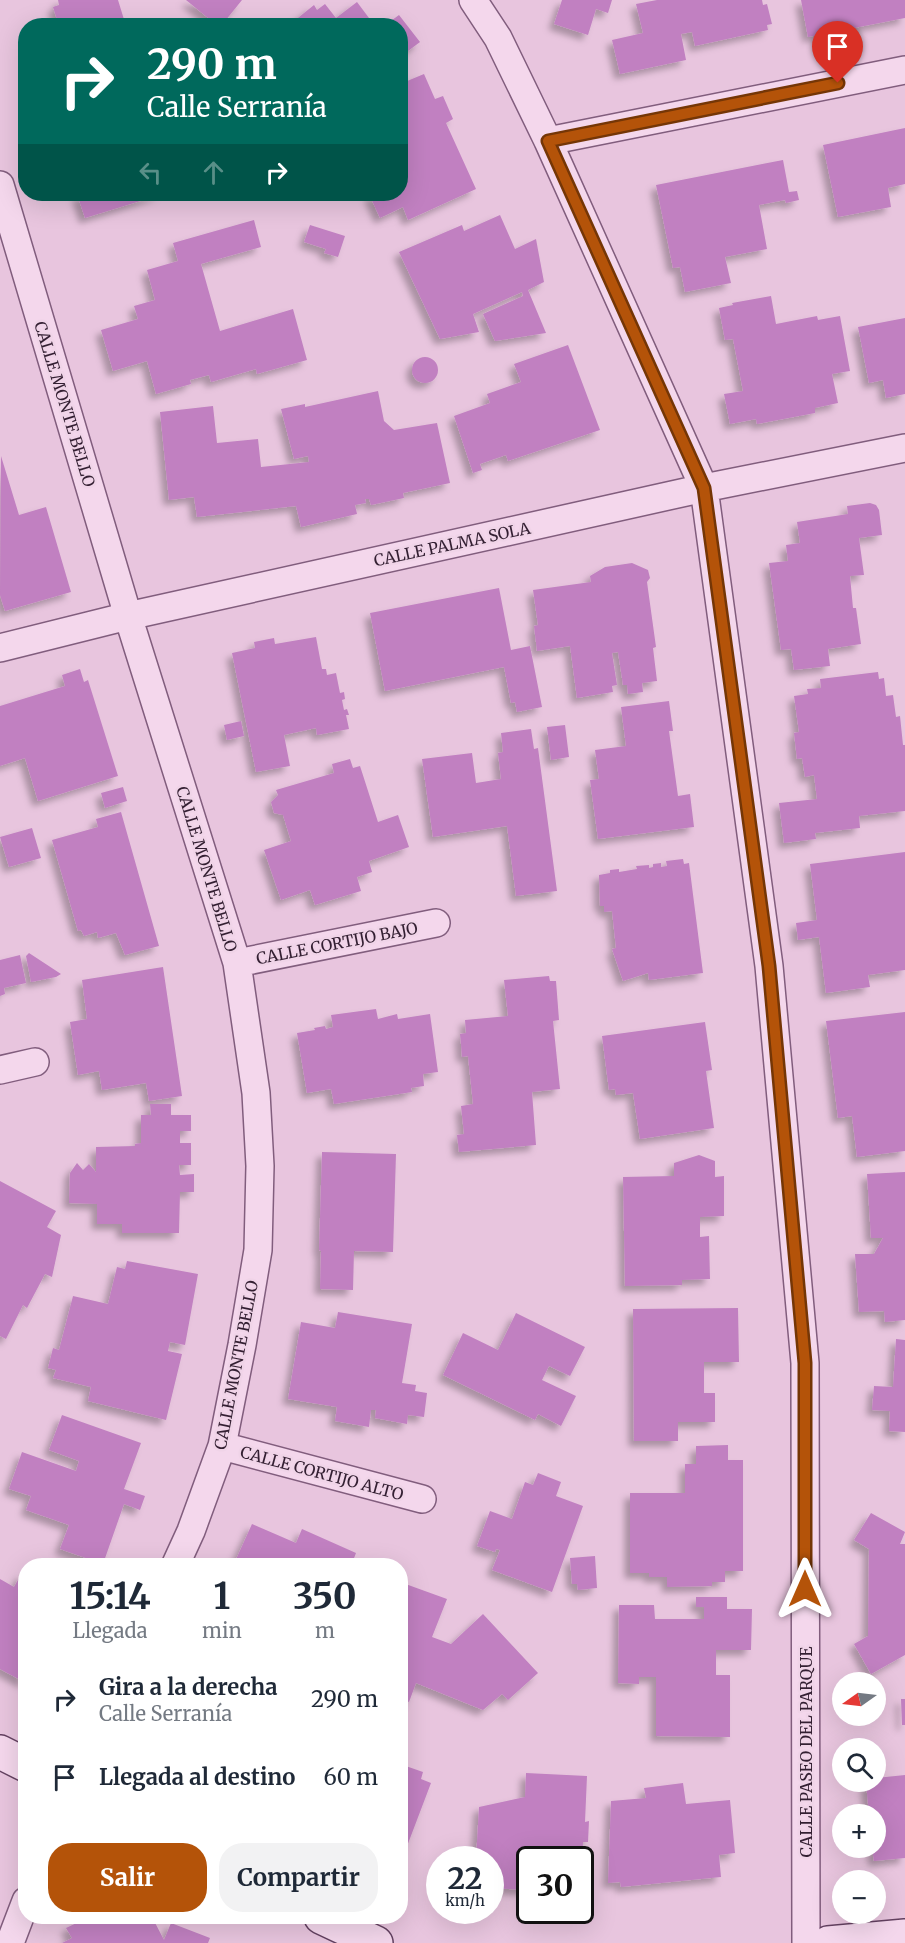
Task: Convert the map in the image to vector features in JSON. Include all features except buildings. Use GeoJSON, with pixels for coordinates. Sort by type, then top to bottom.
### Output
{"type":"FeatureCollection","features":[{"type":"Feature","properties":{"kind":"street","name":"CALLE PASEO DEL PARQUE"},"geometry":{"type":"LineString","coordinates":[[473,0],[498,38],[548,141],[704,488],[769,966],[805,1363],[806,1943]]}},
{"type":"Feature","properties":{"kind":"street"},"geometry":{"type":"LineString","coordinates":[[548,141],[905,70]]}},
{"type":"Feature","properties":{"kind":"street","name":"CALLE MONTE BELLO"},"geometry":{"type":"LineString","coordinates":[[0,185],[128,616],[237,963],[256,1093],[260,1166],[258,1250],[222,1446],[179,1558]]}},
{"type":"Feature","properties":{"kind":"street","name":"CALLE PALMA SOLA"},"geometry":{"type":"LineString","coordinates":[[0,648],[128,616],[704,488],[905,448]]}},
{"type":"Feature","properties":{"kind":"street","name":"CALLE CORTIJO BAJO"},"geometry":{"type":"LineString","coordinates":[[237,963],[436,923]]}},
{"type":"Feature","properties":{"kind":"street"},"geometry":{"type":"LineString","coordinates":[[0,1070],[35,1062]]}},
{"type":"Feature","properties":{"kind":"street","name":"CALLE CORTIJO ALTO"},"geometry":{"type":"LineString","coordinates":[[222,1446],[423,1499]]}},
{"type":"Feature","properties":{"kind":"street"},"geometry":{"type":"LineString","coordinates":[[0,1752],[18,1761]]}},
{"type":"Feature","properties":{"kind":"street"},"geometry":{"type":"LineString","coordinates":[[10,1943],[18,1922]]}},
{"type":"Feature","properties":{"kind":"street"},"geometry":{"type":"LineString","coordinates":[[336,1924],[376,1943]]}},
{"type":"Feature","properties":{"kind":"street"},"geometry":{"type":"LineString","coordinates":[[828,1943],[905,1936]]}},
{"type":"Feature","properties":{"kind":"route"},"geometry":{"type":"LineString","coordinates":[[805,1589],[805,1363],[769,966],[704,488],[548,141],[838,83]]}}]}
